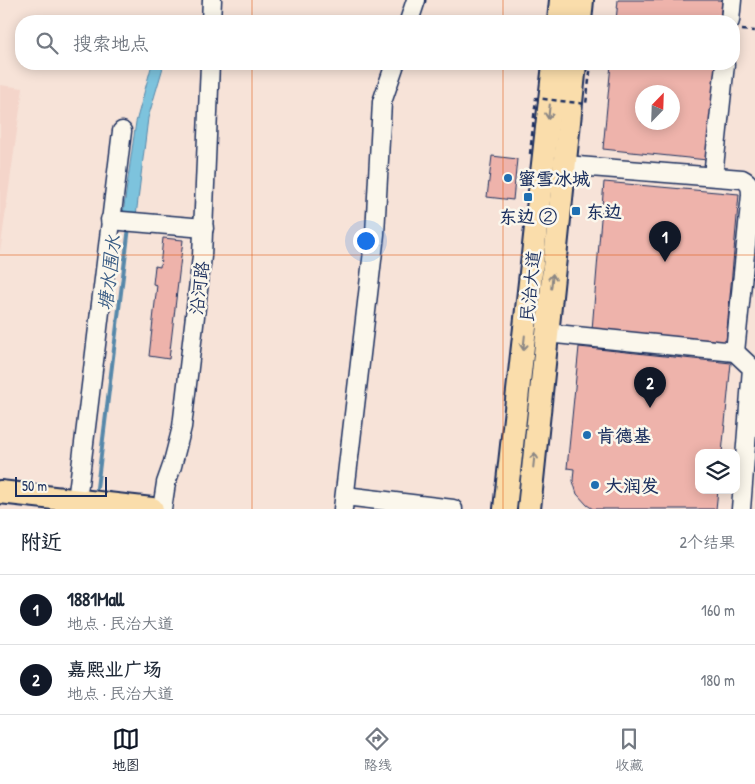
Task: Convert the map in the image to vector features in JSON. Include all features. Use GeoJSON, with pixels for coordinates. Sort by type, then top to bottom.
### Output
{"type":"FeatureCollection","features":[{"type":"Feature","properties":{"kind":"main road"},"geometry":{"type":"LineString","coordinates":[[560,15],[561,0]]}},
{"type":"Feature","properties":{"kind":"main road"},"geometry":{"type":"LineString","coordinates":[[581,15],[582,0]]}},
{"type":"Feature","properties":{"kind":"main road","name":"民治大道"},"geometry":{"type":"LineString","coordinates":[[505,509],[553,70]]}},
{"type":"Feature","properties":{"kind":"main road","name":"民治大道"},"geometry":{"type":"LineString","coordinates":[[529,509],[574,70]]}},
{"type":"Feature","properties":{"kind":"main road"},"geometry":{"type":"LineString","coordinates":[[0,492],[76,505],[152,509]]}},
{"type":"Feature","properties":{"kind":"main road"},"geometry":{"type":"LineString","coordinates":[[0,507],[20,509]]}},
{"type":"Feature","properties":{"kind":"street"},"geometry":{"type":"LineString","coordinates":[[211,15],[212,0]]}},
{"type":"Feature","properties":{"kind":"street"},"geometry":{"type":"LineString","coordinates":[[412,15],[416,0]]}},
{"type":"Feature","properties":{"kind":"street"},"geometry":{"type":"LineString","coordinates":[[732,0],[734,15]]}},
{"type":"Feature","properties":{"kind":"street","name":"沿河路"},"geometry":{"type":"LineString","coordinates":[[162,509],[166,483],[182,427],[203,249],[210,70]]}},
{"type":"Feature","properties":{"kind":"street"},"geometry":{"type":"LineString","coordinates":[[393,70],[382,102],[375,234],[344,502],[452,509]]}},
{"type":"Feature","properties":{"kind":"street"},"geometry":{"type":"LineString","coordinates":[[713,176],[724,70]]}},
{"type":"Feature","properties":{"kind":"street"},"geometry":{"type":"LineString","coordinates":[[76,505],[124,221],[122,131]]}},
{"type":"Feature","properties":{"kind":"street"},"geometry":{"type":"LineString","coordinates":[[564,165],[742,179],[751,187],[735,352]]}},
{"type":"Feature","properties":{"kind":"street"},"geometry":{"type":"LineString","coordinates":[[124,221],[204,228]]}},
{"type":"Feature","properties":{"kind":"street"},"geometry":{"type":"LineString","coordinates":[[546,333],[735,352],[752,368],[741,509]]}},
{"type":"Feature","properties":{"kind":"path"},"geometry":{"type":"LineString","coordinates":[[740,27],[755,31]]}},
{"type":"Feature","properties":{"kind":"path"},"geometry":{"type":"LineString","coordinates":[[530,154],[536,98],[586,104],[590,70]]}},
{"type":"Feature","properties":{"kind":"shaded area"},"geometry":{"type":"Polygon","coordinates":[[[0,85],[23,88],[0,252],[0,85]]]}},
{"type":"Feature","properties":{"kind":"water"},"geometry":{"type":"Polygon","coordinates":[[[150,70],[162,70],[148,118],[136,216],[123,214],[136,122],[150,70]]]}},
{"type":"Feature","properties":{"kind":"building"},"geometry":{"type":"Polygon","coordinates":[[[618,0],[722,0],[721,15],[617,15],[618,0]]]}},
{"type":"Feature","properties":{"kind":"building"},"geometry":{"type":"Polygon","coordinates":[[[610,70],[715,70],[707,160],[603,149],[610,70]]]}},
{"type":"Feature","properties":{"kind":"building"},"geometry":{"type":"Polygon","coordinates":[[[492,156],[517,159],[513,200],[487,197],[492,156]]]}},
{"type":"Feature","properties":{"kind":"building"},"geometry":{"type":"Polygon","coordinates":[[[604,182],[739,194],[726,342],[592,330],[604,182]]]}},
{"type":"Feature","properties":{"kind":"building"},"geometry":{"type":"Polygon","coordinates":[[[163,238],[183,240],[169,359],[149,356],[157,285],[153,284],[155,266],[160,267],[163,238]]]}},
{"type":"Feature","properties":{"kind":"building"},"geometry":{"type":"Polygon","coordinates":[[[579,347],[731,363],[722,449],[695,449],[695,494],[718,494],[716,509],[593,509],[577,494],[573,481],[574,469],[567,468],[579,347]]]}},
{"type":"Feature","properties":{"kind":"waterway","name":"塘水围水"},"geometry":{"type":"LineString","coordinates":[[97,488],[129,227]]}},
{"type":"Feature","properties":{"kind":"place","name":"蜜雪冰城"},"geometry":{"type":"Point","coordinates":[508,178]}},
{"type":"Feature","properties":{"kind":"place","name":"东边 ②"},"geometry":{"type":"Point","coordinates":[528,197]}},
{"type":"Feature","properties":{"kind":"place","name":"东边"},"geometry":{"type":"Point","coordinates":[576,211]}},
{"type":"Feature","properties":{"kind":"place","name":"1881Mall"},"geometry":{"type":"Point","coordinates":[665,262]}},
{"type":"Feature","properties":{"kind":"place","name":"嘉熙业广场"},"geometry":{"type":"Point","coordinates":[650,408]}},
{"type":"Feature","properties":{"kind":"place","name":"肯德基"},"geometry":{"type":"Point","coordinates":[587,435]}},
{"type":"Feature","properties":{"kind":"place","name":"大润发"},"geometry":{"type":"Point","coordinates":[595,485]}}]}
